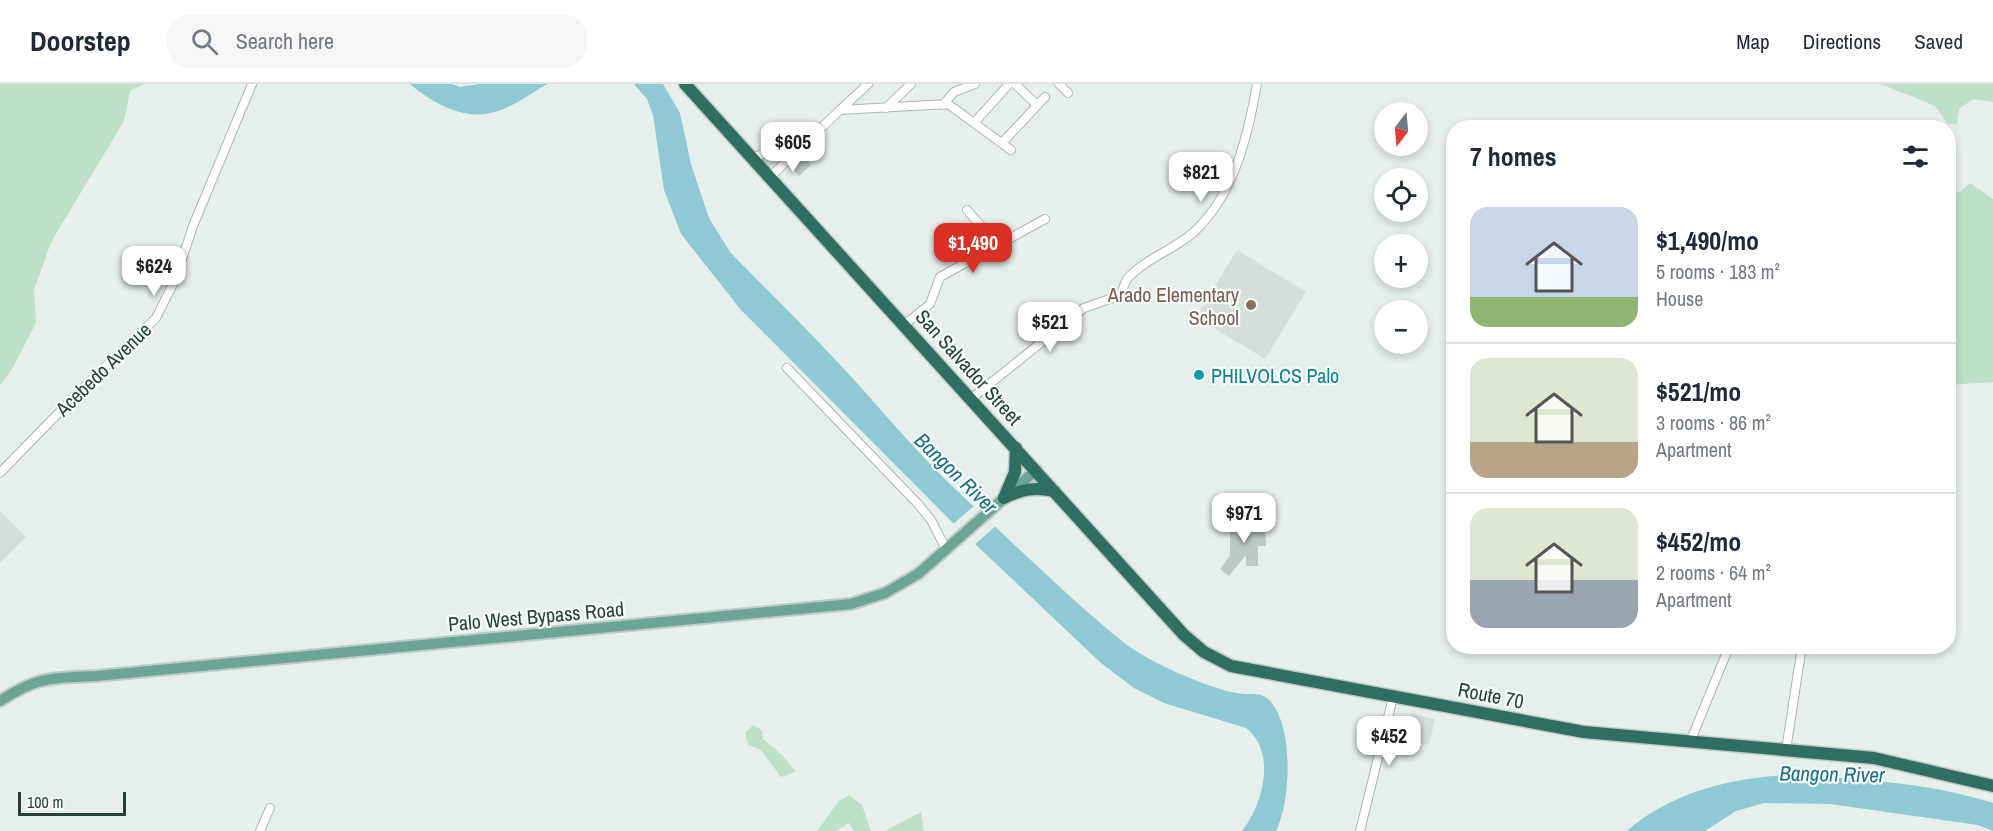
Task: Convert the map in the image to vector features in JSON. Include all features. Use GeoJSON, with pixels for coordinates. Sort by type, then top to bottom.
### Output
{"type":"FeatureCollection","features":[{"type":"Feature","properties":{"kind":"highway","name":"San Salvador Street"},"geometry":{"type":"LineString","coordinates":[[685,84],[1054,491]]}},
{"type":"Feature","properties":{"kind":"highway"},"geometry":{"type":"LineString","coordinates":[[1000,502],[1013,478],[1016,448]]}},
{"type":"Feature","properties":{"kind":"highway"},"geometry":{"type":"LineString","coordinates":[[1000,502],[1019,490],[1031,488],[1054,491]]}},
{"type":"Feature","properties":{"kind":"highway","name":"Route 70"},"geometry":{"type":"LineString","coordinates":[[1054,491],[1184,635],[1204,652],[1231,666],[1584,732],[1874,758],[1993,786]]}},
{"type":"Feature","properties":{"kind":"main road","name":"Palo West Bypass Road"},"geometry":{"type":"LineString","coordinates":[[0,701],[36,681],[49,678],[851,604],[885,593],[918,574],[1036,470]]}},
{"type":"Feature","properties":{"kind":"street","name":"Acebedo Avenue"},"geometry":{"type":"LineString","coordinates":[[0,473],[156,318],[175,280],[193,226],[252,84]]}},
{"type":"Feature","properties":{"kind":"street"},"geometry":{"type":"LineString","coordinates":[[770,177],[868,84]]}},
{"type":"Feature","properties":{"kind":"street"},"geometry":{"type":"LineString","coordinates":[[886,108],[911,84]]}},
{"type":"Feature","properties":{"kind":"street"},"geometry":{"type":"LineString","coordinates":[[943,105],[954,92],[975,84]]}},
{"type":"Feature","properties":{"kind":"street"},"geometry":{"type":"LineString","coordinates":[[974,123],[1010,84]]}},
{"type":"Feature","properties":{"kind":"street"},"geometry":{"type":"LineString","coordinates":[[1015,84],[1037,105]]}},
{"type":"Feature","properties":{"kind":"street"},"geometry":{"type":"LineString","coordinates":[[1059,84],[1068,93]]}},
{"type":"Feature","properties":{"kind":"street"},"geometry":{"type":"LineString","coordinates":[[971,399],[1084,308],[1121,295],[1126,280],[1163,253],[1182,243],[1198,228],[1218,202],[1233,173],[1247,138],[1257,84]]}},
{"type":"Feature","properties":{"kind":"street"},"geometry":{"type":"LineString","coordinates":[[1002,143],[1045,97]]}},
{"type":"Feature","properties":{"kind":"street"},"geometry":{"type":"LineString","coordinates":[[840,110],[948,104],[1011,150]]}},
{"type":"Feature","properties":{"kind":"street"},"geometry":{"type":"LineString","coordinates":[[753,158],[777,148],[798,150]]}},
{"type":"Feature","properties":{"kind":"street"},"geometry":{"type":"LineString","coordinates":[[967,210],[998,245]]}},
{"type":"Feature","properties":{"kind":"street"},"geometry":{"type":"LineString","coordinates":[[904,325],[930,304],[940,277],[1045,219]]}},
{"type":"Feature","properties":{"kind":"street"},"geometry":{"type":"LineString","coordinates":[[788,368],[919,505],[948,547]]}},
{"type":"Feature","properties":{"kind":"street"},"geometry":{"type":"LineString","coordinates":[[1690,742],[1726,654]]}},
{"type":"Feature","properties":{"kind":"street"},"geometry":{"type":"LineString","coordinates":[[1786,750],[1801,654]]}},
{"type":"Feature","properties":{"kind":"street"},"geometry":{"type":"LineString","coordinates":[[1360,831],[1393,697]]}},
{"type":"Feature","properties":{"kind":"street"},"geometry":{"type":"LineString","coordinates":[[260,831],[270,808]]}},
{"type":"Feature","properties":{"kind":"shaded area","name":"Arado Elementary School"},"geometry":{"type":"Polygon","coordinates":[[[1237,250],[1306,292],[1265,359],[1196,317],[1237,250]]]}},
{"type":"Feature","properties":{"kind":"shaded area"},"geometry":{"type":"Polygon","coordinates":[[[0,511],[26,537],[0,563],[0,511]]]}},
{"type":"Feature","properties":{"kind":"shaded area"},"geometry":{"type":"Polygon","coordinates":[[[1411,713],[1435,719],[1429,745],[1419,743],[1411,713]]]}},
{"type":"Feature","properties":{"kind":"green space"},"geometry":{"type":"Polygon","coordinates":[[[0,84],[144,84],[130,91],[124,121],[51,242],[34,290],[36,323],[12,369],[0,385],[0,84]]]}},
{"type":"Feature","properties":{"kind":"green space"},"geometry":{"type":"Polygon","coordinates":[[[1881,84],[1993,84],[1993,102],[1973,99],[1959,109],[1957,125],[1956,120],[1945,120],[1935,106],[1881,84]]]}},
{"type":"Feature","properties":{"kind":"green space"},"geometry":{"type":"Polygon","coordinates":[[[1970,183],[1993,199],[1993,382],[1956,385],[1956,192],[1960,192],[1970,183]]]}},
{"type":"Feature","properties":{"kind":"green space"},"geometry":{"type":"Polygon","coordinates":[[[753,725],[762,730],[763,739],[783,756],[796,772],[781,777],[760,749],[748,745],[745,733],[753,725]]]}},
{"type":"Feature","properties":{"kind":"green space"},"geometry":{"type":"Polygon","coordinates":[[[849,795],[862,805],[871,831],[854,831],[849,823],[836,831],[817,831],[839,801],[849,795]]]}},
{"type":"Feature","properties":{"kind":"green space"},"geometry":{"type":"Polygon","coordinates":[[[921,812],[924,831],[885,831],[921,812]]]}},
{"type":"Feature","properties":{"kind":"water"},"geometry":{"type":"Polygon","coordinates":[[[410,84],[452,84],[460,87],[479,84],[547,84],[507,108],[476,114],[452,110],[441,105],[410,84]]]}},
{"type":"Feature","properties":{"kind":"water"},"geometry":{"type":"Polygon","coordinates":[[[634,84],[663,84],[680,113],[691,164],[709,218],[730,252],[841,366],[950,484],[1077,602],[1132,649],[1194,680],[1242,694],[1259,694],[1270,701],[1278,713],[1283,728],[1288,764],[1285,802],[1276,831],[1242,831],[1256,807],[1264,779],[1261,751],[1256,738],[1246,728],[1164,703],[1134,688],[1101,663],[955,525],[741,310],[681,234],[664,190],[653,115],[647,99],[634,84]]]}},
{"type":"Feature","properties":{"kind":"water"},"geometry":{"type":"Polygon","coordinates":[[[1791,775],[1893,783],[1968,796],[1993,803],[1993,831],[1978,825],[1830,804],[1764,803],[1736,811],[1705,831],[1627,831],[1644,817],[1663,806],[1704,789],[1748,779],[1791,775]]]}},
{"type":"Feature","properties":{"kind":"pier"},"geometry":{"type":"Polygon","coordinates":[[[976,504],[998,524],[973,546],[951,526],[976,504]]]}},
{"type":"Feature","properties":{"kind":"building"},"geometry":{"type":"Polygon","coordinates":[[[802,155],[811,165],[799,176],[790,166],[802,155]]]}},
{"type":"Feature","properties":{"kind":"building"},"geometry":{"type":"Polygon","coordinates":[[[1245,514],[1247,527],[1265,527],[1266,546],[1258,546],[1258,566],[1246,566],[1246,555],[1229,576],[1220,569],[1230,556],[1230,515],[1245,514]]]}},
{"type":"Feature","properties":{"kind":"place","name":"Arado Elementary School"},"geometry":{"type":"Point","coordinates":[1251,305]}},
{"type":"Feature","properties":{"kind":"place","name":"PHILVOLCS Palo"},"geometry":{"type":"Point","coordinates":[1199,375]}},
{"type":"Feature","properties":{"kind":"water label","name":"Bangon River"},"geometry":{"type":"Point","coordinates":[956,473]}},
{"type":"Feature","properties":{"kind":"water label","name":"Bangon River"},"geometry":{"type":"Point","coordinates":[1832,774]}}]}
